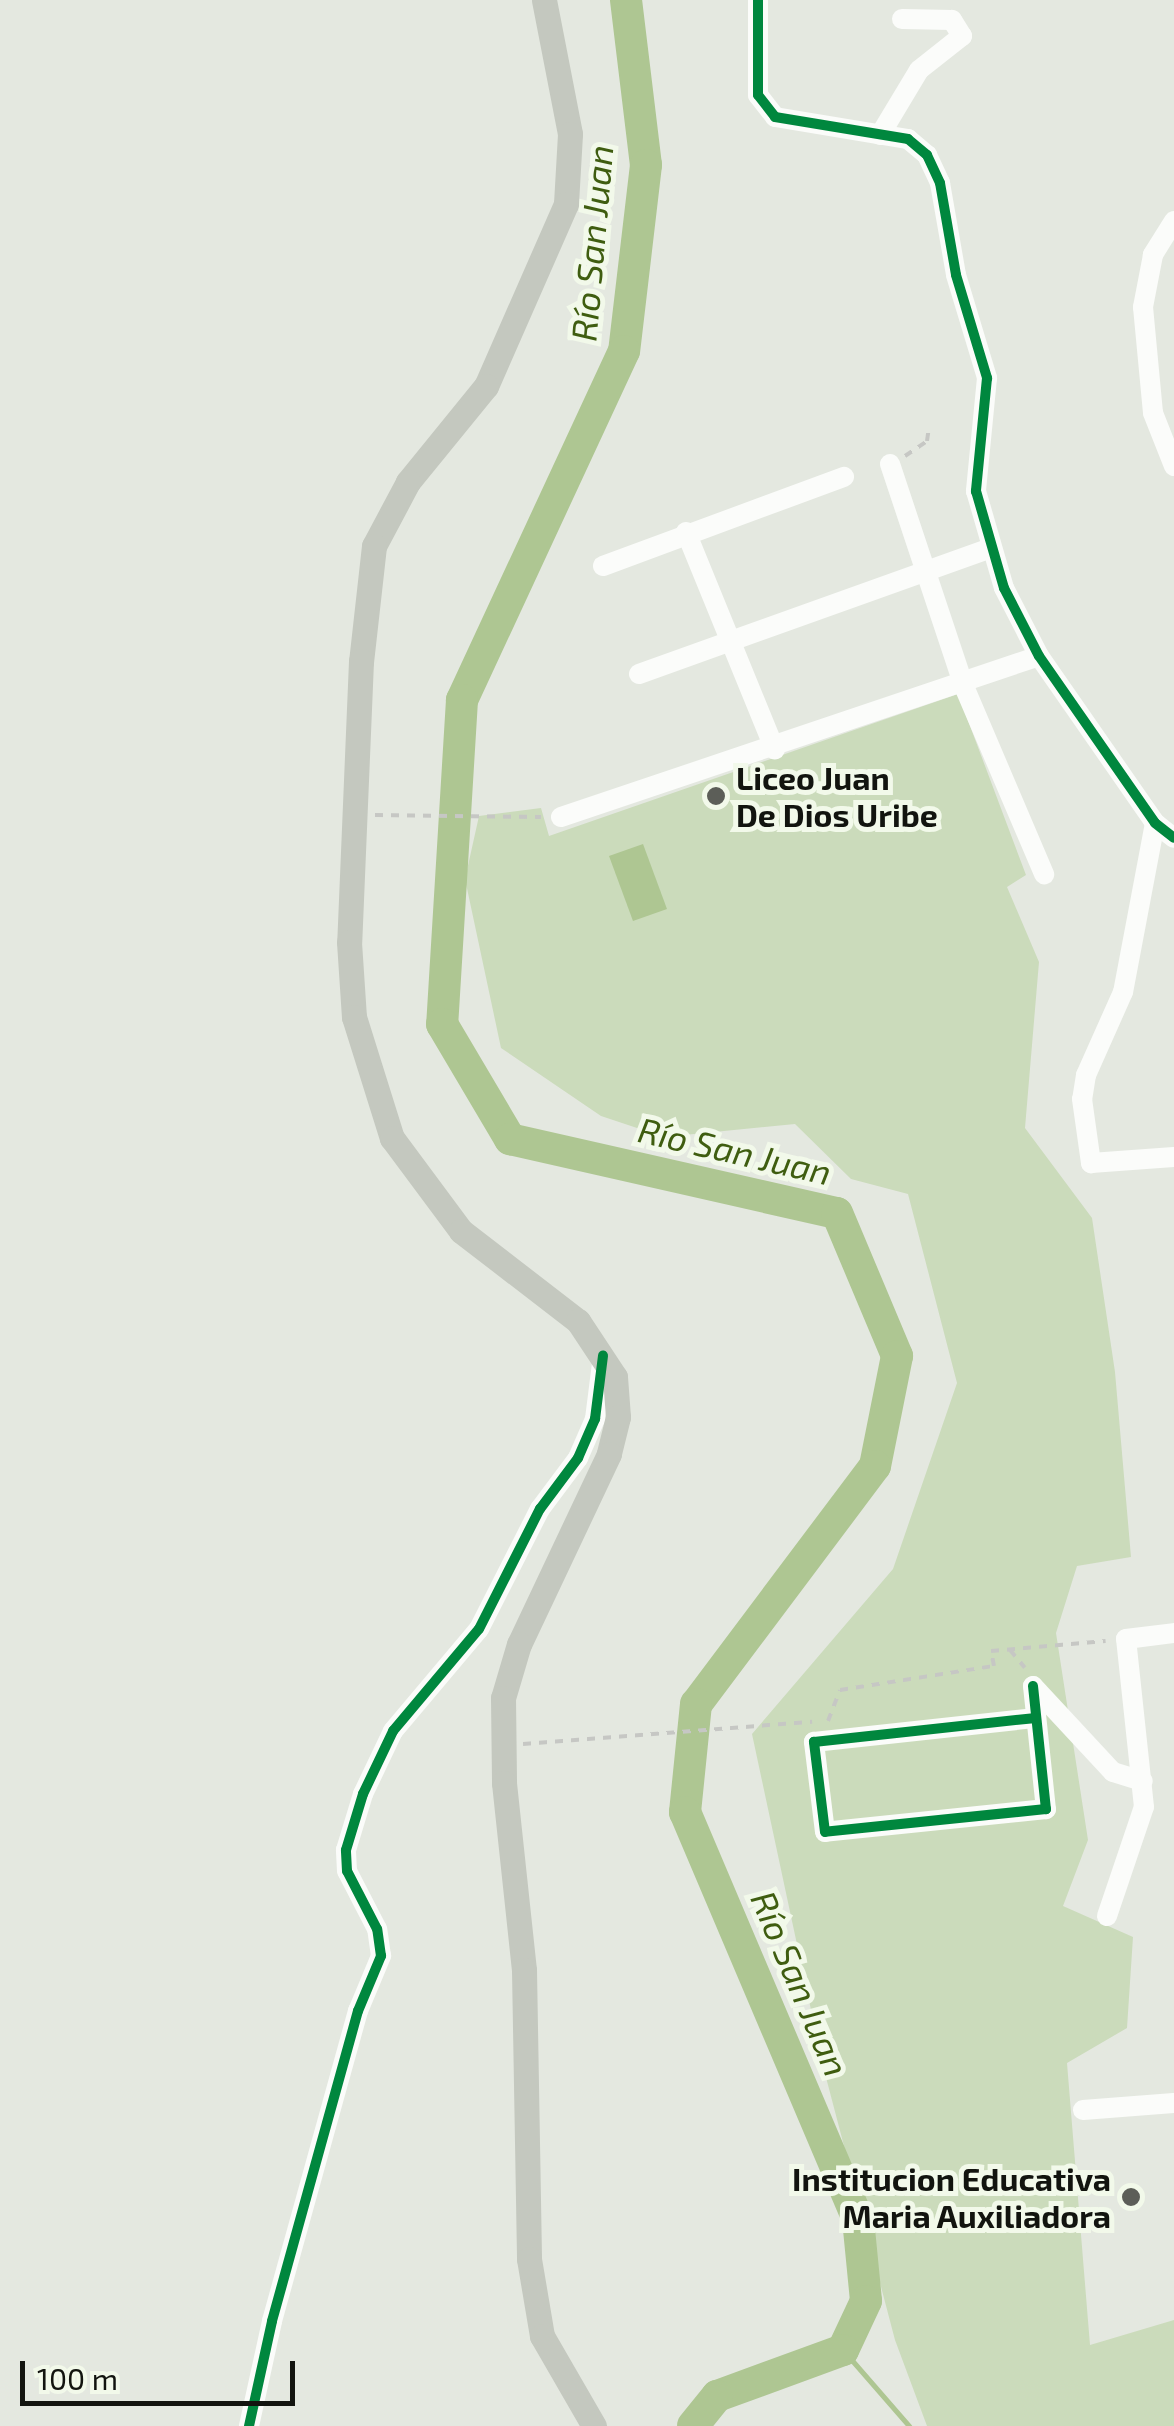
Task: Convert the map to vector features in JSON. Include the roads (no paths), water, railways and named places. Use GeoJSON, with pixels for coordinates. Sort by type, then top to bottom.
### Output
{"type":"FeatureCollection","features":[{"type":"Feature","properties":{"kind":"main road"},"geometry":{"type":"LineString","coordinates":[[544,0],[570,134],[566,204],[486,386],[408,482],[374,546],[361,661],[350,942],[354,1016],[392,1138],[461,1231],[578,1321],[615,1377],[618,1417],[609,1454],[519,1644],[503,1698],[524,1970],[529,2259],[542,2336],[572,2394],[594,2426]]}},
{"type":"Feature","properties":{"kind":"street"},"geometry":{"type":"LineString","coordinates":[[758,0],[758,95],[774,117],[908,138],[927,156],[940,183],[956,275],[987,378],[976,490],[990,548],[1039,656],[1154,822],[1174,838]]}},
{"type":"Feature","properties":{"kind":"street"},"geometry":{"type":"LineString","coordinates":[[880,135],[919,70],[962,36],[952,20],[902,19]]}},
{"type":"Feature","properties":{"kind":"street"},"geometry":{"type":"LineString","coordinates":[[1174,221],[1153,256],[1143,308],[1153,413],[1174,466]]}},
{"type":"Feature","properties":{"kind":"street"},"geometry":{"type":"LineString","coordinates":[[890,464],[963,684],[1044,874]]}},
{"type":"Feature","properties":{"kind":"street"},"geometry":{"type":"LineString","coordinates":[[603,566],[686,532],[844,477]]}},
{"type":"Feature","properties":{"kind":"street"},"geometry":{"type":"LineString","coordinates":[[686,532],[774,750]]}},
{"type":"Feature","properties":{"kind":"street"},"geometry":{"type":"LineString","coordinates":[[639,674],[990,548]]}},
{"type":"Feature","properties":{"kind":"street"},"geometry":{"type":"LineString","coordinates":[[561,817],[774,750],[1039,656]]}},
{"type":"Feature","properties":{"kind":"street"},"geometry":{"type":"LineString","coordinates":[[1154,822],[1123,992],[1086,1075],[1091,1163],[1174,1158]]}},
{"type":"Feature","properties":{"kind":"street"},"geometry":{"type":"LineString","coordinates":[[249,2426],[282,2284],[358,2011],[380,1956],[377,1930],[347,1871],[346,1850],[362,1794],[393,1731],[479,1629],[540,1509],[578,1458],[594,1419],[603,1356]]}},
{"type":"Feature","properties":{"kind":"street"},"geometry":{"type":"LineString","coordinates":[[1106,1916],[1140,1830],[1143,1780],[1126,1639],[1174,1633]]}},
{"type":"Feature","properties":{"kind":"street"},"geometry":{"type":"LineString","coordinates":[[1036,1718],[825,1734],[825,1832],[1046,1809],[1036,1718],[1032,1686],[1113,1772],[1143,1780]]}},
{"type":"Feature","properties":{"kind":"street"},"geometry":{"type":"LineString","coordinates":[[1082,2110],[1174,2102]]}},
{"type":"Feature","properties":{"kind":"waterway","name":"Río San Juan"},"geometry":{"type":"LineString","coordinates":[[626,0],[646,165],[624,351],[462,700],[442,1024],[510,1139],[837,1213],[897,1356],[875,1466],[696,1704],[685,1812],[858,2219],[866,2301],[843,2350],[717,2396],[693,2426]]}},
{"type":"Feature","properties":{"kind":"waterway"},"geometry":{"type":"LineString","coordinates":[[843,2350],[909,2426]]}},
{"type":"Feature","properties":{"kind":"place","name":"Liceo Juan De Dios Uribe"},"geometry":{"type":"Point","coordinates":[716,796]}},
{"type":"Feature","properties":{"kind":"place","name":"Institucion Educativa Maria Auxiliadora"},"geometry":{"type":"Point","coordinates":[1131,2197]}}]}
